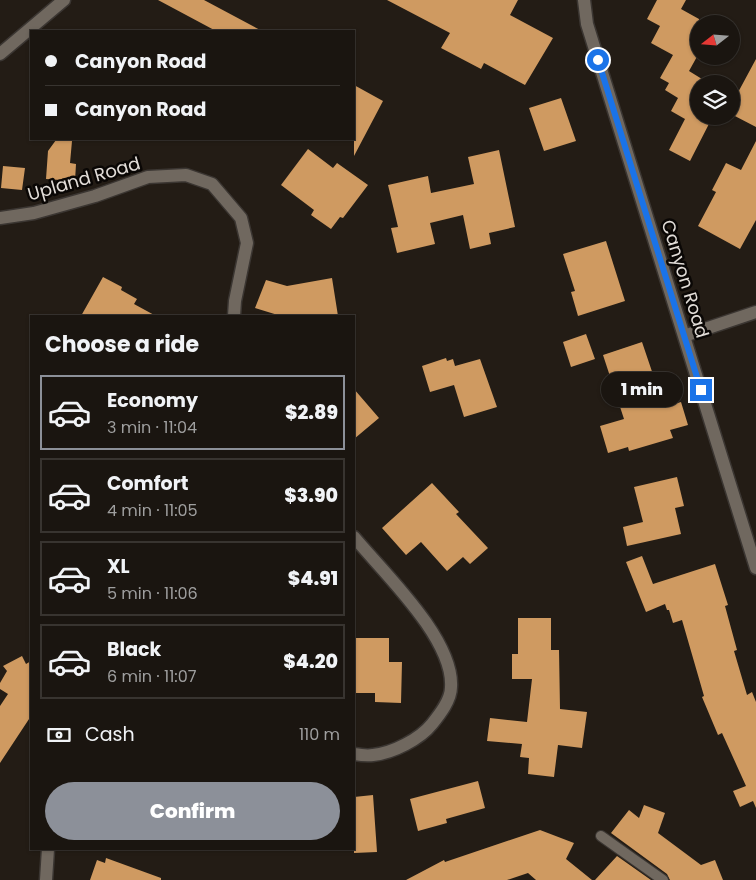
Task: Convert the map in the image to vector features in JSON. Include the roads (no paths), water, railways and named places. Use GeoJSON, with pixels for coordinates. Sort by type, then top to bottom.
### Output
{"type":"FeatureCollection","features":[{"type":"Feature","properties":{"kind":"street"},"geometry":{"type":"LineString","coordinates":[[0,54],[64,0]]}},
{"type":"Feature","properties":{"kind":"street","name":"Canyon Road"},"geometry":{"type":"LineString","coordinates":[[584,0],[587,24],[756,568]]}},
{"type":"Feature","properties":{"kind":"street","name":"Upland Road"},"geometry":{"type":"LineString","coordinates":[[0,218],[34,213],[95,196],[148,177],[186,176],[212,184],[241,218],[247,242],[235,301],[234,315]]}},
{"type":"Feature","properties":{"kind":"street"},"geometry":{"type":"LineString","coordinates":[[684,336],[756,312]]}},
{"type":"Feature","properties":{"kind":"street"},"geometry":{"type":"LineString","coordinates":[[355,538],[425,619],[451,669],[452,690],[441,713],[426,732],[406,745],[374,755],[355,754]]}},
{"type":"Feature","properties":{"kind":"street"},"geometry":{"type":"LineString","coordinates":[[46,880],[48,850]]}},
{"type":"Feature","properties":{"kind":"lane"},"geometry":{"type":"LineString","coordinates":[[601,836],[663,880]]}}]}
